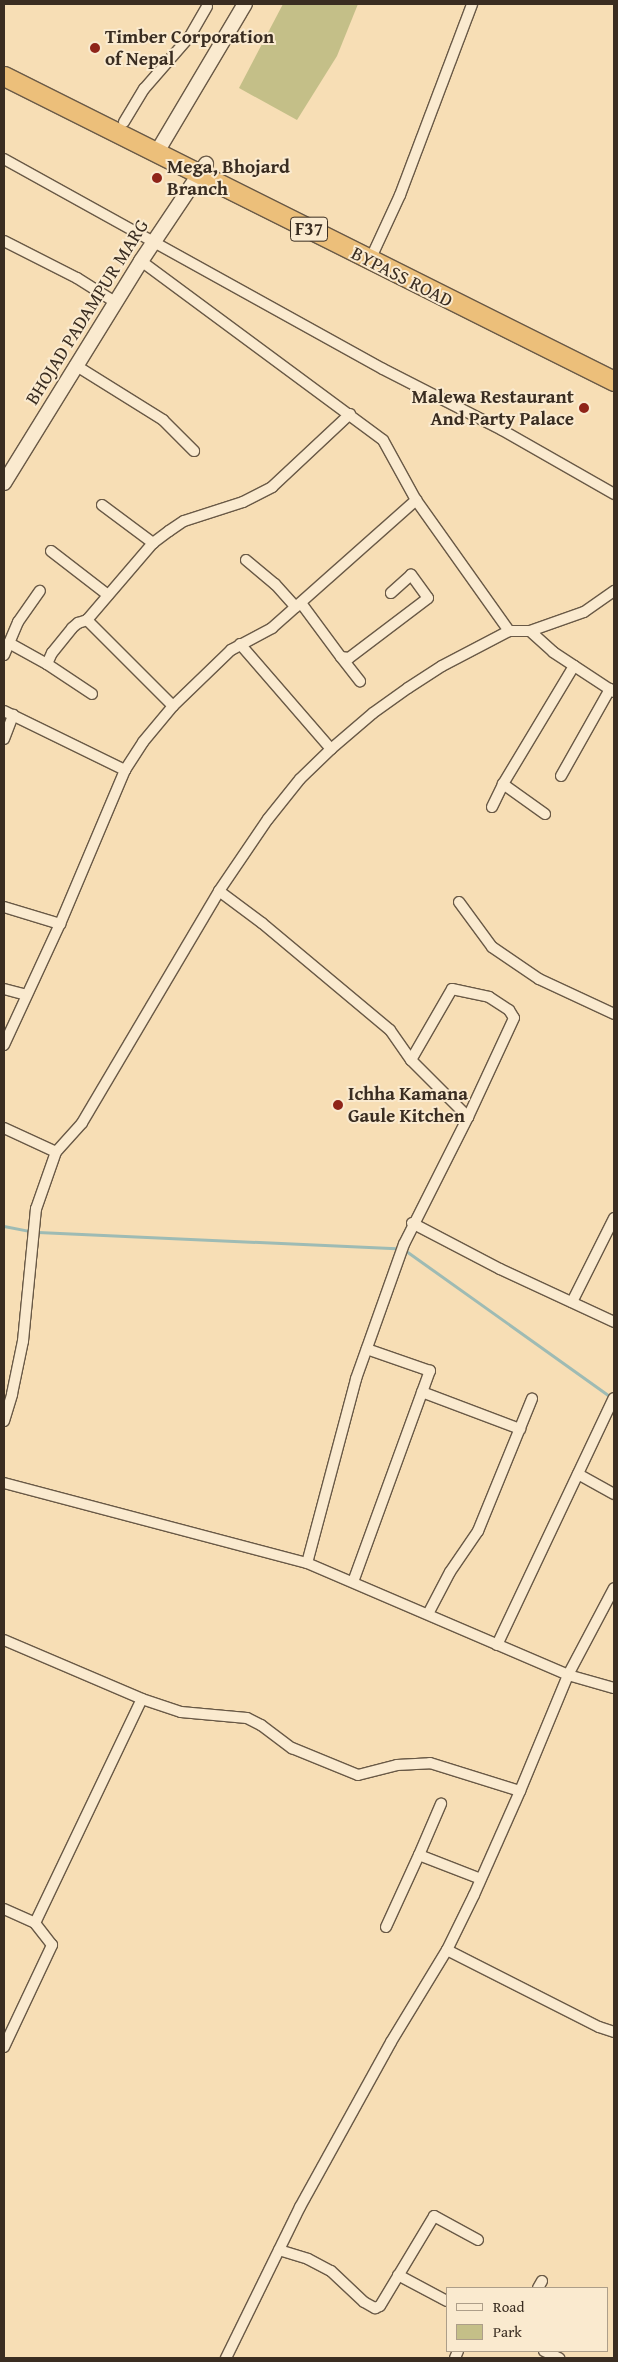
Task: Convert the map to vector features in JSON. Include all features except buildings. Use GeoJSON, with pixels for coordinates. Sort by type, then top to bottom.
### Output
{"type":"FeatureCollection","features":[{"type":"Feature","properties":{"kind":"highway","name":"BYPASS ROAD"},"geometry":{"type":"LineString","coordinates":[[4,64],[124,122],[160,147]]}},
{"type":"Feature","properties":{"kind":"highway","name":"BYPASS ROAD"},"geometry":{"type":"LineString","coordinates":[[4,76],[160,147],[614,381]]}},
{"type":"Feature","properties":{"kind":"highway","name":"BYPASS ROAD"},"geometry":{"type":"LineString","coordinates":[[372,255],[614,368]]}},
{"type":"Feature","properties":{"kind":"street"},"geometry":{"type":"LineString","coordinates":[[160,147],[245,4]]}},
{"type":"Feature","properties":{"kind":"street"},"geometry":{"type":"LineString","coordinates":[[372,255],[400,195],[472,4]]}},
{"type":"Feature","properties":{"kind":"street"},"geometry":{"type":"LineString","coordinates":[[124,122],[144,89],[190,36],[207,6]]}},
{"type":"Feature","properties":{"kind":"street"},"geometry":{"type":"LineString","coordinates":[[4,159],[383,369],[502,430],[614,494]]}},
{"type":"Feature","properties":{"kind":"street","name":"BHOJAD PADAMPUR MARG"},"geometry":{"type":"LineString","coordinates":[[4,483],[75,365],[153,242],[203,169]]}},
{"type":"Feature","properties":{"kind":"street"},"geometry":{"type":"LineString","coordinates":[[4,241],[77,278],[115,302]]}},
{"type":"Feature","properties":{"kind":"street"},"geometry":{"type":"LineString","coordinates":[[141,261],[383,440],[416,500],[509,631]]}},
{"type":"Feature","properties":{"kind":"street"},"geometry":{"type":"LineString","coordinates":[[75,365],[163,420],[194,451]]}},
{"type":"Feature","properties":{"kind":"street"},"geometry":{"type":"LineString","coordinates":[[47,664],[52,654],[72,628],[78,623],[87,620],[153,543],[184,521],[234,506],[272,487],[350,414]]}},
{"type":"Feature","properties":{"kind":"street"},"geometry":{"type":"LineString","coordinates":[[4,1046],[60,924],[125,770],[143,742],[173,706],[231,650],[272,628],[416,500]]}},
{"type":"Feature","properties":{"kind":"street"},"geometry":{"type":"LineString","coordinates":[[102,505],[153,543]]}},
{"type":"Feature","properties":{"kind":"street"},"geometry":{"type":"LineString","coordinates":[[51,551],[108,596]]}},
{"type":"Feature","properties":{"kind":"street"},"geometry":{"type":"LineString","coordinates":[[246,560],[298,605],[360,681]]}},
{"type":"Feature","properties":{"kind":"street"},"geometry":{"type":"LineString","coordinates":[[341,657],[349,658],[428,598],[411,575],[390,593]]}},
{"type":"Feature","properties":{"kind":"street"},"geometry":{"type":"LineString","coordinates":[[4,655],[18,622],[40,591]]}},
{"type":"Feature","properties":{"kind":"street"},"geometry":{"type":"LineString","coordinates":[[4,1421],[12,1394],[23,1341],[36,1209],[56,1152],[82,1123],[219,891],[281,801],[331,749],[373,713],[442,666],[509,631],[530,631],[584,612],[614,591]]}},
{"type":"Feature","properties":{"kind":"street"},"geometry":{"type":"LineString","coordinates":[[87,620],[173,706]]}},
{"type":"Feature","properties":{"kind":"street"},"geometry":{"type":"LineString","coordinates":[[530,631],[552,652],[612,690],[561,776]]}},
{"type":"Feature","properties":{"kind":"street"},"geometry":{"type":"LineString","coordinates":[[9,643],[47,664],[92,694]]}},
{"type":"Feature","properties":{"kind":"street"},"geometry":{"type":"LineString","coordinates":[[240,644],[331,749]]}},
{"type":"Feature","properties":{"kind":"street"},"geometry":{"type":"LineString","coordinates":[[492,807],[503,784],[574,666]]}},
{"type":"Feature","properties":{"kind":"street"},"geometry":{"type":"LineString","coordinates":[[4,739],[9,713],[125,770]]}},
{"type":"Feature","properties":{"kind":"street"},"geometry":{"type":"LineString","coordinates":[[503,784],[545,814]]}},
{"type":"Feature","properties":{"kind":"street"},"geometry":{"type":"LineString","coordinates":[[219,891],[262,923],[390,1030],[411,1060],[468,1118]]}},
{"type":"Feature","properties":{"kind":"street"},"geometry":{"type":"LineString","coordinates":[[460,902],[492,947],[540,979],[614,1014]]}},
{"type":"Feature","properties":{"kind":"street"},"geometry":{"type":"LineString","coordinates":[[4,907],[60,924]]}},
{"type":"Feature","properties":{"kind":"street"},"geometry":{"type":"LineString","coordinates":[[4,989],[26,996]]}},
{"type":"Feature","properties":{"kind":"street"},"geometry":{"type":"LineString","coordinates":[[307,1564],[356,1379],[412,1223],[468,1118],[514,1018],[509,1010],[489,997],[470,991],[452,989],[411,1060]]}},
{"type":"Feature","properties":{"kind":"street"},"geometry":{"type":"LineString","coordinates":[[4,1128],[56,1152]]}},
{"type":"Feature","properties":{"kind":"street"},"geometry":{"type":"LineString","coordinates":[[572,1302],[614,1218]]}},
{"type":"Feature","properties":{"kind":"street"},"geometry":{"type":"LineString","coordinates":[[412,1223],[500,1269],[614,1322]]}},
{"type":"Feature","properties":{"kind":"street"},"geometry":{"type":"LineString","coordinates":[[353,1582],[430,1371],[367,1349]]}},
{"type":"Feature","properties":{"kind":"street"},"geometry":{"type":"LineString","coordinates":[[422,1392],[520,1429]]}},
{"type":"Feature","properties":{"kind":"street"},"geometry":{"type":"LineString","coordinates":[[497,1645],[614,1398]]}},
{"type":"Feature","properties":{"kind":"street"},"geometry":{"type":"LineString","coordinates":[[428,1614],[450,1572],[478,1531],[532,1399]]}},
{"type":"Feature","properties":{"kind":"street"},"geometry":{"type":"LineString","coordinates":[[578,1474],[614,1494]]}},
{"type":"Feature","properties":{"kind":"street"},"geometry":{"type":"LineString","coordinates":[[4,1483],[307,1564],[568,1675],[614,1688]]}},
{"type":"Feature","properties":{"kind":"street"},"geometry":{"type":"LineString","coordinates":[[226,2358],[278,2250],[373,2073],[446,1950],[481,1879],[568,1675],[614,1588]]}},
{"type":"Feature","properties":{"kind":"street"},"geometry":{"type":"LineString","coordinates":[[4,1640],[142,1699],[181,1712],[247,1718],[261,1725],[292,1748],[358,1775],[397,1765],[430,1763],[520,1791]]}},
{"type":"Feature","properties":{"kind":"street"},"geometry":{"type":"LineString","coordinates":[[36,1923],[142,1699]]}},
{"type":"Feature","properties":{"kind":"street"},"geometry":{"type":"LineString","coordinates":[[386,1928],[441,1804]]}},
{"type":"Feature","properties":{"kind":"street"},"geometry":{"type":"LineString","coordinates":[[419,1855],[481,1879]]}},
{"type":"Feature","properties":{"kind":"street"},"geometry":{"type":"LineString","coordinates":[[4,1909],[36,1923],[52,1945],[4,2047]]}},
{"type":"Feature","properties":{"kind":"street"},"geometry":{"type":"LineString","coordinates":[[446,1950],[599,2027],[614,2032]]}},
{"type":"Feature","properties":{"kind":"street"},"geometry":{"type":"LineString","coordinates":[[278,2250],[308,2259],[332,2271],[370,2307],[380,2306],[434,2216],[478,2240]]}},
{"type":"Feature","properties":{"kind":"street"},"geometry":{"type":"LineString","coordinates":[[398,2274],[446,2300]]}},
{"type":"Feature","properties":{"kind":"street"},"geometry":{"type":"LineString","coordinates":[[546,2352],[559,2358]]}},
{"type":"Feature","properties":{"kind":"green space"},"geometry":{"type":"Polygon","coordinates":[[[283,4],[358,4],[337,56],[297,120],[239,88],[283,4]]]}},
{"type":"Feature","properties":{"kind":"waterway"},"geometry":{"type":"LineString","coordinates":[[4,1226],[29,1231]]}},
{"type":"Feature","properties":{"kind":"waterway"},"geometry":{"type":"LineString","coordinates":[[38,1232],[396,1248]]}},
{"type":"Feature","properties":{"kind":"waterway"},"geometry":{"type":"LineString","coordinates":[[405,1250],[611,1397]]}},
{"type":"Feature","properties":{"kind":"place","name":"Timber Corporation of Nepal"},"geometry":{"type":"Point","coordinates":[95,48]}},
{"type":"Feature","properties":{"kind":"place","name":"Mega, Bhojard Branch"},"geometry":{"type":"Point","coordinates":[157,178]}},
{"type":"Feature","properties":{"kind":"place","name":"Malewa Restaurant And Party Palace"},"geometry":{"type":"Point","coordinates":[584,408]}},
{"type":"Feature","properties":{"kind":"place","name":"Ichha Kamana Gaule Kitchen"},"geometry":{"type":"Point","coordinates":[338,1105]}}]}
